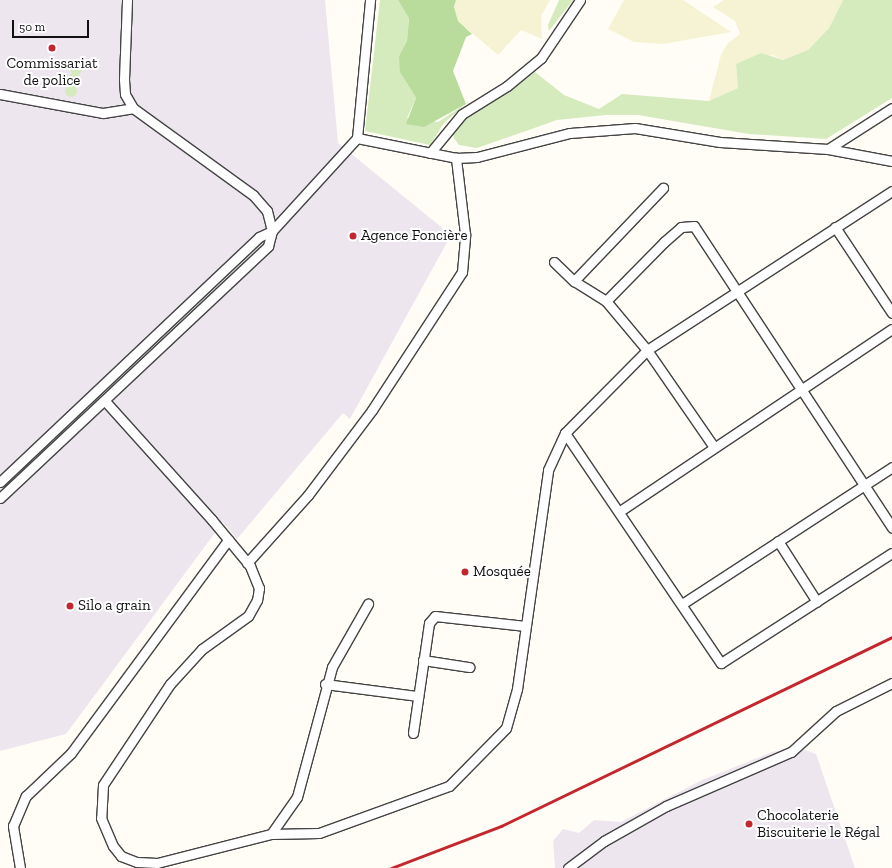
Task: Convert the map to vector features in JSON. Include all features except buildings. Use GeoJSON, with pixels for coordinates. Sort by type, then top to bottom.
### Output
{"type":"FeatureCollection","features":[{"type":"Feature","properties":{"kind":"street"},"geometry":{"type":"LineString","coordinates":[[0,498],[105,401],[268,246],[272,231],[267,211],[253,195],[133,108],[125,94],[124,79],[127,0]]}},
{"type":"Feature","properties":{"kind":"street"},"geometry":{"type":"LineString","coordinates":[[0,482],[259,237],[272,231],[357,138],[370,0]]}},
{"type":"Feature","properties":{"kind":"street"},"geometry":{"type":"LineString","coordinates":[[430,153],[462,114],[507,86],[542,58],[580,0]]}},
{"type":"Feature","properties":{"kind":"street"},"geometry":{"type":"LineString","coordinates":[[0,94],[103,113],[133,108]]}},
{"type":"Feature","properties":{"kind":"street"},"geometry":{"type":"LineString","coordinates":[[828,149],[892,108]]}},
{"type":"Feature","properties":{"kind":"street"},"geometry":{"type":"LineString","coordinates":[[357,138],[456,158],[507,150],[539,138],[628,129],[720,142],[828,149],[892,161]]}},
{"type":"Feature","properties":{"kind":"street"},"geometry":{"type":"LineString","coordinates":[[247,563],[308,495],[372,410],[462,272],[465,234],[456,158]]}},
{"type":"Feature","properties":{"kind":"street"},"geometry":{"type":"LineString","coordinates":[[574,281],[663,188]]}},
{"type":"Feature","properties":{"kind":"street"},"geometry":{"type":"LineString","coordinates":[[105,401],[247,563],[259,588],[254,607],[202,650],[170,684],[103,785],[99,807],[113,846],[121,856],[137,862],[157,863],[271,834],[319,833],[449,786],[462,776],[506,728],[518,689],[524,626],[548,470],[565,433],[647,350],[892,191]]}},
{"type":"Feature","properties":{"kind":"street"},"geometry":{"type":"LineString","coordinates":[[606,301],[664,242],[688,224],[694,226],[892,528]]}},
{"type":"Feature","properties":{"kind":"street"},"geometry":{"type":"LineString","coordinates":[[835,227],[892,313]]}},
{"type":"Feature","properties":{"kind":"street"},"geometry":{"type":"LineString","coordinates":[[554,262],[574,281],[606,301],[647,350],[714,447]]}},
{"type":"Feature","properties":{"kind":"street"},"geometry":{"type":"LineString","coordinates":[[620,511],[800,388],[892,329]]}},
{"type":"Feature","properties":{"kind":"street"},"geometry":{"type":"LineString","coordinates":[[565,433],[620,511],[721,664],[892,554]]}},
{"type":"Feature","properties":{"kind":"street"},"geometry":{"type":"LineString","coordinates":[[682,604],[892,466]]}},
{"type":"Feature","properties":{"kind":"street"},"geometry":{"type":"LineString","coordinates":[[20,868],[13,826],[26,796],[71,753],[228,540]]}},
{"type":"Feature","properties":{"kind":"street"},"geometry":{"type":"LineString","coordinates":[[778,541],[817,602]]}},
{"type":"Feature","properties":{"kind":"street"},"geometry":{"type":"LineString","coordinates":[[271,834],[297,797],[325,684],[368,604]]}},
{"type":"Feature","properties":{"kind":"street"},"geometry":{"type":"LineString","coordinates":[[413,733],[429,623],[435,616],[524,626]]}},
{"type":"Feature","properties":{"kind":"street"},"geometry":{"type":"LineString","coordinates":[[423,660],[469,667]]}},
{"type":"Feature","properties":{"kind":"street"},"geometry":{"type":"LineString","coordinates":[[325,684],[418,696]]}},
{"type":"Feature","properties":{"kind":"street"},"geometry":{"type":"LineString","coordinates":[[568,868],[604,841],[666,806],[791,752],[836,711],[892,684]]}},
{"type":"Feature","properties":{"kind":"shaded area"},"geometry":{"type":"Polygon","coordinates":[[[0,0],[325,0],[338,143],[451,235],[350,419],[343,413],[237,539],[223,522],[66,734],[0,751],[0,0]]]}},
{"type":"Feature","properties":{"kind":"shaded area"},"geometry":{"type":"Polygon","coordinates":[[[456,0],[550,0],[541,16],[542,39],[521,30],[498,55],[458,21],[454,7],[456,0]]]}},
{"type":"Feature","properties":{"kind":"shaded area"},"geometry":{"type":"Polygon","coordinates":[[[624,0],[683,0],[731,32],[663,44],[634,42],[608,29],[624,0]]]}},
{"type":"Feature","properties":{"kind":"shaded area"},"geometry":{"type":"Polygon","coordinates":[[[724,0],[843,0],[829,28],[808,50],[783,60],[772,55],[736,64],[738,88],[709,101],[721,55],[727,44],[740,34],[735,21],[713,7],[724,0]]]}},
{"type":"Feature","properties":{"kind":"shaded area"},"geometry":{"type":"Polygon","coordinates":[[[796,747],[816,754],[855,868],[555,868],[553,841],[563,829],[579,833],[594,820],[621,822],[700,781],[772,752],[796,747]]]}},
{"type":"Feature","properties":{"kind":"green space"},"geometry":{"type":"Polygon","coordinates":[[[380,0],[398,0],[409,17],[407,41],[399,56],[406,82],[416,98],[407,118],[438,122],[466,104],[444,123],[430,145],[365,131],[380,0]]]}},
{"type":"Feature","properties":{"kind":"green space"},"geometry":{"type":"Polygon","coordinates":[[[398,0],[456,0],[454,7],[458,21],[472,34],[466,37],[453,71],[466,104],[424,127],[406,124],[416,98],[400,72],[399,56],[407,41],[409,18],[398,0]]]}},
{"type":"Feature","properties":{"kind":"green space"},"geometry":{"type":"Polygon","coordinates":[[[559,0],[573,0],[549,31],[548,25],[559,0]]]}},
{"type":"Feature","properties":{"kind":"green space"},"geometry":{"type":"Polygon","coordinates":[[[843,0],[892,0],[892,98],[826,139],[749,134],[638,115],[606,115],[557,120],[477,148],[459,145],[451,130],[464,117],[511,91],[535,72],[564,95],[599,109],[622,94],[709,101],[738,88],[736,64],[761,53],[783,60],[808,50],[829,28],[843,0]]]}},
{"type":"Feature","properties":{"kind":"green space"},"geometry":{"type":"Polygon","coordinates":[[[78,63],[81,64],[81,74],[74,75],[71,74],[70,67],[71,64],[78,63]]]}},
{"type":"Feature","properties":{"kind":"green space"},"geometry":{"type":"Polygon","coordinates":[[[72,73],[76,73],[80,79],[76,85],[72,85],[68,81],[68,77],[72,73]]]}},
{"type":"Feature","properties":{"kind":"green space"},"geometry":{"type":"Polygon","coordinates":[[[69,85],[73,85],[77,91],[73,97],[69,97],[65,93],[65,89],[69,85]]]}},
{"type":"Feature","properties":{"kind":"railway"},"geometry":{"type":"LineString","coordinates":[[391,868],[501,826],[892,637]]}},
{"type":"Feature","properties":{"kind":"place","name":"Commissariat de police"},"geometry":{"type":"Point","coordinates":[52,48]}},
{"type":"Feature","properties":{"kind":"place","name":"Agence Foncière"},"geometry":{"type":"Point","coordinates":[353,236]}},
{"type":"Feature","properties":{"kind":"place","name":"Mosquée"},"geometry":{"type":"Point","coordinates":[465,572]}},
{"type":"Feature","properties":{"kind":"place","name":"Silo a grain"},"geometry":{"type":"Point","coordinates":[70,606]}},
{"type":"Feature","properties":{"kind":"place","name":"Chocolaterie Biscuiterie le Régal"},"geometry":{"type":"Point","coordinates":[749,824]}}]}
